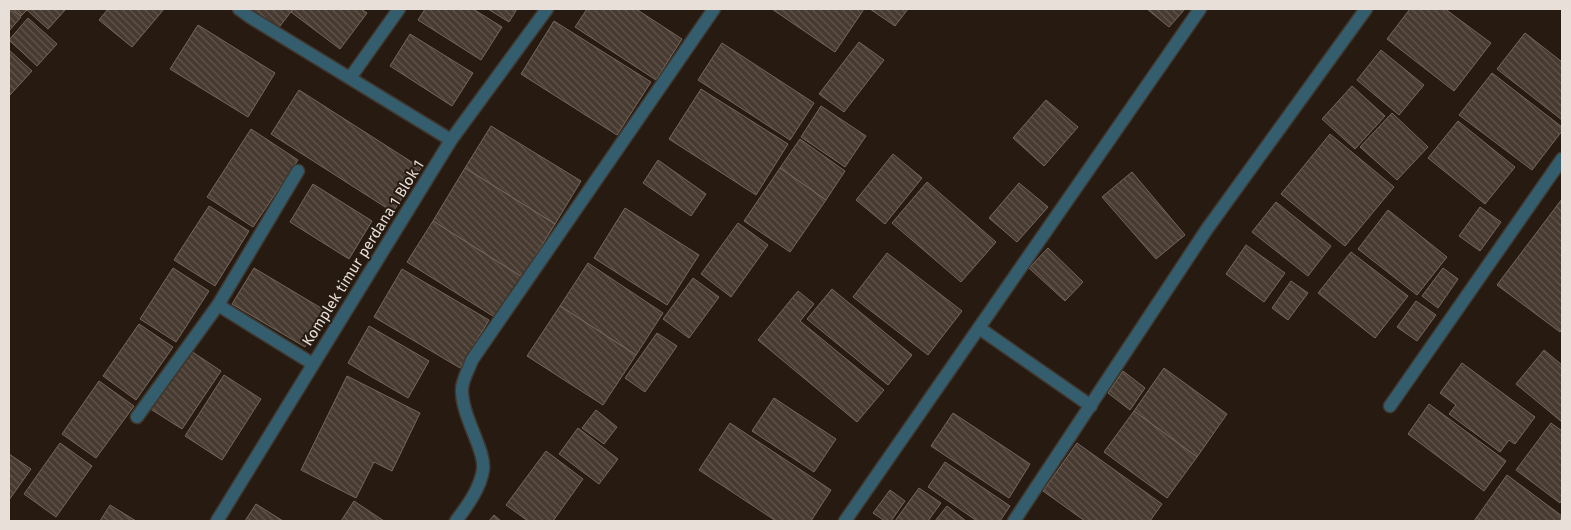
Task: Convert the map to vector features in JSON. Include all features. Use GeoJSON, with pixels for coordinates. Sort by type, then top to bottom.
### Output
{"type":"FeatureCollection","features":[{"type":"Feature","properties":{"kind":"street"},"geometry":{"type":"LineString","coordinates":[[240,9],[250,17],[451,140]]}},
{"type":"Feature","properties":{"kind":"street"},"geometry":{"type":"LineString","coordinates":[[350,78],[398,9]]}},
{"type":"Feature","properties":{"kind":"street","name":"Komplek timur perdana 1 Blok 1"},"geometry":{"type":"LineString","coordinates":[[217,521],[451,140],[547,9]]}},
{"type":"Feature","properties":{"kind":"street"},"geometry":{"type":"LineString","coordinates":[[456,521],[474,494],[483,469],[480,451],[464,411],[461,388],[472,360],[714,9]]}},
{"type":"Feature","properties":{"kind":"street"},"geometry":{"type":"LineString","coordinates":[[845,521],[1200,9]]}},
{"type":"Feature","properties":{"kind":"street"},"geometry":{"type":"LineString","coordinates":[[1014,521],[1207,229],[1366,9]]}},
{"type":"Feature","properties":{"kind":"street"},"geometry":{"type":"LineString","coordinates":[[1390,406],[1562,159]]}},
{"type":"Feature","properties":{"kind":"street"},"geometry":{"type":"LineString","coordinates":[[137,416],[218,305],[298,171]]}},
{"type":"Feature","properties":{"kind":"street"},"geometry":{"type":"LineString","coordinates":[[218,305],[313,364]]}},
{"type":"Feature","properties":{"kind":"street"},"geometry":{"type":"LineString","coordinates":[[979,328],[1091,406]]}},
{"type":"Feature","properties":{"kind":"building"},"geometry":{"type":"Polygon","coordinates":[[[9,9],[21,17],[9,31],[9,9]]]}},
{"type":"Feature","properties":{"kind":"building"},"geometry":{"type":"Polygon","coordinates":[[[13,9],[66,9],[48,29],[27,10],[21,16],[13,9]]]}},
{"type":"Feature","properties":{"kind":"building"},"geometry":{"type":"Polygon","coordinates":[[[108,9],[164,9],[132,47],[99,20],[108,9]]]}},
{"type":"Feature","properties":{"kind":"building"},"geometry":{"type":"Polygon","coordinates":[[[250,9],[293,9],[277,30],[250,9]]]}},
{"type":"Feature","properties":{"kind":"building"},"geometry":{"type":"Polygon","coordinates":[[[294,9],[361,9],[367,13],[340,49],[291,12],[294,9]]]}},
{"type":"Feature","properties":{"kind":"building"},"geometry":{"type":"Polygon","coordinates":[[[425,9],[473,9],[502,27],[481,60],[418,20],[425,9]]]}},
{"type":"Feature","properties":{"kind":"building"},"geometry":{"type":"Polygon","coordinates":[[[488,9],[517,9],[509,22],[488,9]]]}},
{"type":"Feature","properties":{"kind":"building"},"geometry":{"type":"Polygon","coordinates":[[[587,9],[636,9],[682,39],[656,80],[575,27],[587,9]]]}},
{"type":"Feature","properties":{"kind":"building"},"geometry":{"type":"Polygon","coordinates":[[[772,9],[864,9],[835,52],[772,9]]]}},
{"type":"Feature","properties":{"kind":"building"},"geometry":{"type":"Polygon","coordinates":[[[870,9],[908,9],[895,26],[870,9]]]}},
{"type":"Feature","properties":{"kind":"building"},"geometry":{"type":"Polygon","coordinates":[[[1147,9],[1185,9],[1169,27],[1147,9]]]}},
{"type":"Feature","properties":{"kind":"building"},"geometry":{"type":"Polygon","coordinates":[[[1410,9],[1445,9],[1491,43],[1454,91],[1387,39],[1410,9]]]}},
{"type":"Feature","properties":{"kind":"building"},"geometry":{"type":"Polygon","coordinates":[[[28,18],[57,44],[37,66],[9,40],[28,18]]]}},
{"type":"Feature","properties":{"kind":"building"},"geometry":{"type":"Polygon","coordinates":[[[554,21],[651,82],[617,135],[521,74],[554,21]]]}},
{"type":"Feature","properties":{"kind":"building"},"geometry":{"type":"Polygon","coordinates":[[[198,25],[275,73],[248,117],[170,69],[198,25]]]}},
{"type":"Feature","properties":{"kind":"building"},"geometry":{"type":"Polygon","coordinates":[[[1525,33],[1562,62],[1562,120],[1497,69],[1525,33]]]}},
{"type":"Feature","properties":{"kind":"building"},"geometry":{"type":"Polygon","coordinates":[[[410,34],[473,73],[452,106],[390,66],[410,34]]]}},
{"type":"Feature","properties":{"kind":"building"},"geometry":{"type":"Polygon","coordinates":[[[859,42],[884,60],[844,112],[819,94],[859,42]]]}},
{"type":"Feature","properties":{"kind":"building"},"geometry":{"type":"Polygon","coordinates":[[[722,43],[814,103],[790,140],[698,80],[722,43]]]}},
{"type":"Feature","properties":{"kind":"building"},"geometry":{"type":"Polygon","coordinates":[[[9,50],[32,71],[9,96],[9,50]]]}},
{"type":"Feature","properties":{"kind":"building"},"geometry":{"type":"Polygon","coordinates":[[[1381,50],[1424,85],[1399,115],[1357,80],[1381,50]]]}},
{"type":"Feature","properties":{"kind":"building"},"geometry":{"type":"Polygon","coordinates":[[[1492,73],[1562,127],[1562,131],[1532,170],[1459,115],[1492,73]]]}},
{"type":"Feature","properties":{"kind":"building"},"geometry":{"type":"Polygon","coordinates":[[[1352,86],[1385,116],[1355,149],[1322,119],[1352,86]]]}},
{"type":"Feature","properties":{"kind":"building"},"geometry":{"type":"Polygon","coordinates":[[[701,89],[788,144],[756,195],[669,139],[701,89]]]}},
{"type":"Feature","properties":{"kind":"building"},"geometry":{"type":"Polygon","coordinates":[[[299,90],[421,168],[393,212],[271,134],[299,90]]]}},
{"type":"Feature","properties":{"kind":"building"},"geometry":{"type":"Polygon","coordinates":[[[1046,100],[1078,127],[1044,166],[1013,138],[1046,100]]]}},
{"type":"Feature","properties":{"kind":"building"},"geometry":{"type":"Polygon","coordinates":[[[821,106],[866,136],[845,167],[801,137],[821,106]]]}},
{"type":"Feature","properties":{"kind":"building"},"geometry":{"type":"Polygon","coordinates":[[[1392,113],[1428,147],[1397,180],[1360,147],[1392,113]]]}},
{"type":"Feature","properties":{"kind":"building"},"geometry":{"type":"Polygon","coordinates":[[[1458,121],[1515,167],[1485,204],[1428,158],[1458,121]]]}},
{"type":"Feature","properties":{"kind":"building"},"geometry":{"type":"Polygon","coordinates":[[[491,126],[581,181],[555,224],[465,168],[491,126]]]}},
{"type":"Feature","properties":{"kind":"building"},"geometry":{"type":"Polygon","coordinates":[[[251,129],[298,160],[253,227],[207,197],[251,129]]]}},
{"type":"Feature","properties":{"kind":"building"},"geometry":{"type":"Polygon","coordinates":[[[1330,134],[1394,187],[1345,246],[1281,194],[1330,134]]]}},
{"type":"Feature","properties":{"kind":"building"},"geometry":{"type":"Polygon","coordinates":[[[800,139],[845,171],[826,200],[780,168],[800,139]]]}},
{"type":"Feature","properties":{"kind":"building"},"geometry":{"type":"Polygon","coordinates":[[[893,154],[922,178],[885,224],[856,200],[893,154]]]}},
{"type":"Feature","properties":{"kind":"building"},"geometry":{"type":"Polygon","coordinates":[[[658,160],[706,194],[691,216],[643,183],[658,160]]]}},
{"type":"Feature","properties":{"kind":"building"},"geometry":{"type":"Polygon","coordinates":[[[465,168],[555,224],[522,277],[433,221],[465,168]]]}},
{"type":"Feature","properties":{"kind":"building"},"geometry":{"type":"Polygon","coordinates":[[[780,168],[826,200],[790,252],[744,221],[780,168]]]}},
{"type":"Feature","properties":{"kind":"building"},"geometry":{"type":"Polygon","coordinates":[[[1132,172],[1185,235],[1156,259],[1102,197],[1132,172]]]}},
{"type":"Feature","properties":{"kind":"building"},"geometry":{"type":"Polygon","coordinates":[[[927,182],[996,242],[961,282],[892,223],[927,182]]]}},
{"type":"Feature","properties":{"kind":"building"},"geometry":{"type":"Polygon","coordinates":[[[1019,183],[1048,207],[1017,242],[989,218],[1019,183]]]}},
{"type":"Feature","properties":{"kind":"building"},"geometry":{"type":"Polygon","coordinates":[[[313,184],[372,221],[349,259],[290,222],[313,184]]]}},
{"type":"Feature","properties":{"kind":"building"},"geometry":{"type":"Polygon","coordinates":[[[1562,199],[1562,329],[1560,332],[1497,285],[1562,199]]]}},
{"type":"Feature","properties":{"kind":"building"},"geometry":{"type":"Polygon","coordinates":[[[1276,202],[1331,246],[1308,276],[1252,232],[1276,202]]]}},
{"type":"Feature","properties":{"kind":"building"},"geometry":{"type":"Polygon","coordinates":[[[209,206],[249,231],[215,286],[174,260],[209,206]]]}},
{"type":"Feature","properties":{"kind":"building"},"geometry":{"type":"Polygon","coordinates":[[[1480,207],[1501,222],[1480,251],[1459,236],[1480,207]]]}},
{"type":"Feature","properties":{"kind":"building"},"geometry":{"type":"Polygon","coordinates":[[[625,208],[699,255],[667,305],[594,258],[625,208]]]}},
{"type":"Feature","properties":{"kind":"building"},"geometry":{"type":"Polygon","coordinates":[[[1388,210],[1447,257],[1417,295],[1358,249],[1388,210]]]}},
{"type":"Feature","properties":{"kind":"building"},"geometry":{"type":"Polygon","coordinates":[[[433,221],[522,277],[496,318],[407,262],[433,221]]]}},
{"type":"Feature","properties":{"kind":"building"},"geometry":{"type":"Polygon","coordinates":[[[738,223],[768,245],[731,297],[701,274],[738,223]]]}},
{"type":"Feature","properties":{"kind":"building"},"geometry":{"type":"Polygon","coordinates":[[[1246,245],[1285,273],[1264,302],[1226,274],[1246,245]]]}},
{"type":"Feature","properties":{"kind":"building"},"geometry":{"type":"Polygon","coordinates":[[[1048,248],[1083,282],[1065,301],[1029,268],[1048,248]]]}},
{"type":"Feature","properties":{"kind":"building"},"geometry":{"type":"Polygon","coordinates":[[[1351,252],[1408,296],[1375,338],[1318,293],[1351,252]]]}},
{"type":"Feature","properties":{"kind":"building"},"geometry":{"type":"Polygon","coordinates":[[[887,253],[962,311],[928,355],[853,297],[887,253]]]}},
{"type":"Feature","properties":{"kind":"building"},"geometry":{"type":"Polygon","coordinates":[[[588,263],[663,313],[636,355],[560,306],[588,263]]]}},
{"type":"Feature","properties":{"kind":"building"},"geometry":{"type":"Polygon","coordinates":[[[173,268],[209,291],[176,342],[140,319],[173,268]]]}},
{"type":"Feature","properties":{"kind":"building"},"geometry":{"type":"Polygon","coordinates":[[[254,268],[326,311],[305,347],[232,304],[254,268]]]}},
{"type":"Feature","properties":{"kind":"building"},"geometry":{"type":"Polygon","coordinates":[[[1443,268],[1458,279],[1438,308],[1422,296],[1443,268]]]}},
{"type":"Feature","properties":{"kind":"building"},"geometry":{"type":"Polygon","coordinates":[[[402,269],[489,320],[460,368],[374,317],[402,269]]]}},
{"type":"Feature","properties":{"kind":"building"},"geometry":{"type":"Polygon","coordinates":[[[693,278],[719,297],[689,338],[663,319],[693,278]]]}},
{"type":"Feature","properties":{"kind":"building"},"geometry":{"type":"Polygon","coordinates":[[[1291,281],[1308,293],[1288,320],[1272,308],[1291,281]]]}},
{"type":"Feature","properties":{"kind":"building"},"geometry":{"type":"Polygon","coordinates":[[[832,289],[912,355],[888,385],[807,319],[832,289]]]}},
{"type":"Feature","properties":{"kind":"building"},"geometry":{"type":"Polygon","coordinates":[[[798,291],[814,304],[800,321],[884,390],[857,422],[758,340],[798,291]]]}},
{"type":"Feature","properties":{"kind":"building"},"geometry":{"type":"Polygon","coordinates":[[[1416,301],[1436,315],[1417,341],[1397,327],[1416,301]]]}},
{"type":"Feature","properties":{"kind":"building"},"geometry":{"type":"Polygon","coordinates":[[[560,306],[636,355],[603,405],[527,356],[560,306]]]}},
{"type":"Feature","properties":{"kind":"building"},"geometry":{"type":"Polygon","coordinates":[[[139,324],[173,347],[136,400],[103,376],[139,324]]]}},
{"type":"Feature","properties":{"kind":"building"},"geometry":{"type":"Polygon","coordinates":[[[369,326],[429,361],[408,398],[348,363],[369,326]]]}},
{"type":"Feature","properties":{"kind":"building"},"geometry":{"type":"Polygon","coordinates":[[[657,333],[677,346],[645,392],[625,378],[657,333]]]}},
{"type":"Feature","properties":{"kind":"building"},"geometry":{"type":"Polygon","coordinates":[[[188,349],[221,371],[182,429],[149,408],[188,349]]]}},
{"type":"Feature","properties":{"kind":"building"},"geometry":{"type":"Polygon","coordinates":[[[1544,350],[1562,365],[1562,422],[1516,384],[1544,350]]]}},
{"type":"Feature","properties":{"kind":"building"},"geometry":{"type":"Polygon","coordinates":[[[1462,363],[1535,417],[1515,444],[1509,440],[1500,452],[1449,414],[1456,405],[1440,393],[1462,363]]]}},
{"type":"Feature","properties":{"kind":"building"},"geometry":{"type":"Polygon","coordinates":[[[1164,368],[1227,414],[1197,457],[1134,411],[1164,368]]]}},
{"type":"Feature","properties":{"kind":"building"},"geometry":{"type":"Polygon","coordinates":[[[1123,371],[1145,388],[1130,410],[1108,393],[1123,371]]]}},
{"type":"Feature","properties":{"kind":"building"},"geometry":{"type":"Polygon","coordinates":[[[224,375],[261,399],[222,460],[185,436],[224,375]]]}},
{"type":"Feature","properties":{"kind":"building"},"geometry":{"type":"Polygon","coordinates":[[[347,376],[420,413],[392,471],[374,462],[356,498],[301,470],[347,376]]]}},
{"type":"Feature","properties":{"kind":"building"},"geometry":{"type":"Polygon","coordinates":[[[99,381],[134,406],[96,458],[62,434],[99,381]]]}},
{"type":"Feature","properties":{"kind":"building"},"geometry":{"type":"Polygon","coordinates":[[[774,398],[836,439],[814,472],[752,431],[774,398]]]}},
{"type":"Feature","properties":{"kind":"building"},"geometry":{"type":"Polygon","coordinates":[[[1429,404],[1506,461],[1484,491],[1408,434],[1429,404]]]}},
{"type":"Feature","properties":{"kind":"building"},"geometry":{"type":"Polygon","coordinates":[[[596,410],[617,427],[604,444],[582,428],[596,410]]]}},
{"type":"Feature","properties":{"kind":"building"},"geometry":{"type":"Polygon","coordinates":[[[1134,411],[1197,457],[1167,498],[1104,452],[1134,411]]]}},
{"type":"Feature","properties":{"kind":"building"},"geometry":{"type":"Polygon","coordinates":[[[953,413],[1030,464],[1009,498],[931,446],[953,413]]]}},
{"type":"Feature","properties":{"kind":"building"},"geometry":{"type":"Polygon","coordinates":[[[730,423],[831,490],[811,521],[776,521],[699,470],[730,423]]]}},
{"type":"Feature","properties":{"kind":"building"},"geometry":{"type":"Polygon","coordinates":[[[1551,423],[1562,431],[1562,499],[1560,503],[1516,470],[1551,423]]]}},
{"type":"Feature","properties":{"kind":"building"},"geometry":{"type":"Polygon","coordinates":[[[578,428],[618,459],[599,484],[559,454],[578,428]]]}},
{"type":"Feature","properties":{"kind":"building"},"geometry":{"type":"Polygon","coordinates":[[[60,443],[92,466],[56,517],[24,494],[60,443]]]}},
{"type":"Feature","properties":{"kind":"building"},"geometry":{"type":"Polygon","coordinates":[[[1077,443],[1162,504],[1150,521],[1085,521],[1043,491],[1077,443]]]}},
{"type":"Feature","properties":{"kind":"building"},"geometry":{"type":"Polygon","coordinates":[[[546,451],[583,479],[553,521],[528,521],[506,505],[546,451]]]}},
{"type":"Feature","properties":{"kind":"building"},"geometry":{"type":"Polygon","coordinates":[[[9,454],[31,469],[9,500],[9,454]]]}},
{"type":"Feature","properties":{"kind":"building"},"geometry":{"type":"Polygon","coordinates":[[[945,462],[1010,506],[1000,521],[977,521],[928,487],[945,462]]]}},
{"type":"Feature","properties":{"kind":"building"},"geometry":{"type":"Polygon","coordinates":[[[1507,475],[1562,516],[1560,521],[1474,521],[1507,475]]]}},
{"type":"Feature","properties":{"kind":"building"},"geometry":{"type":"Polygon","coordinates":[[[919,488],[941,503],[928,521],[895,521],[919,488]]]}},
{"type":"Feature","properties":{"kind":"building"},"geometry":{"type":"Polygon","coordinates":[[[890,490],[905,501],[891,521],[885,521],[873,513],[890,490]]]}},
{"type":"Feature","properties":{"kind":"building"},"geometry":{"type":"Polygon","coordinates":[[[354,501],[384,521],[341,521],[354,501]]]}},
{"type":"Feature","properties":{"kind":"building"},"geometry":{"type":"Polygon","coordinates":[[[256,504],[283,521],[245,521],[256,504]]]}},
{"type":"Feature","properties":{"kind":"building"},"geometry":{"type":"Polygon","coordinates":[[[110,505],[136,521],[100,521],[110,505]]]}},
{"type":"Feature","properties":{"kind":"building"},"geometry":{"type":"Polygon","coordinates":[[[947,506],[966,521],[935,521],[947,506]]]}},
{"type":"Feature","properties":{"kind":"building"},"geometry":{"type":"Polygon","coordinates":[[[494,515],[501,521],[489,521],[494,515]]]}}]}
